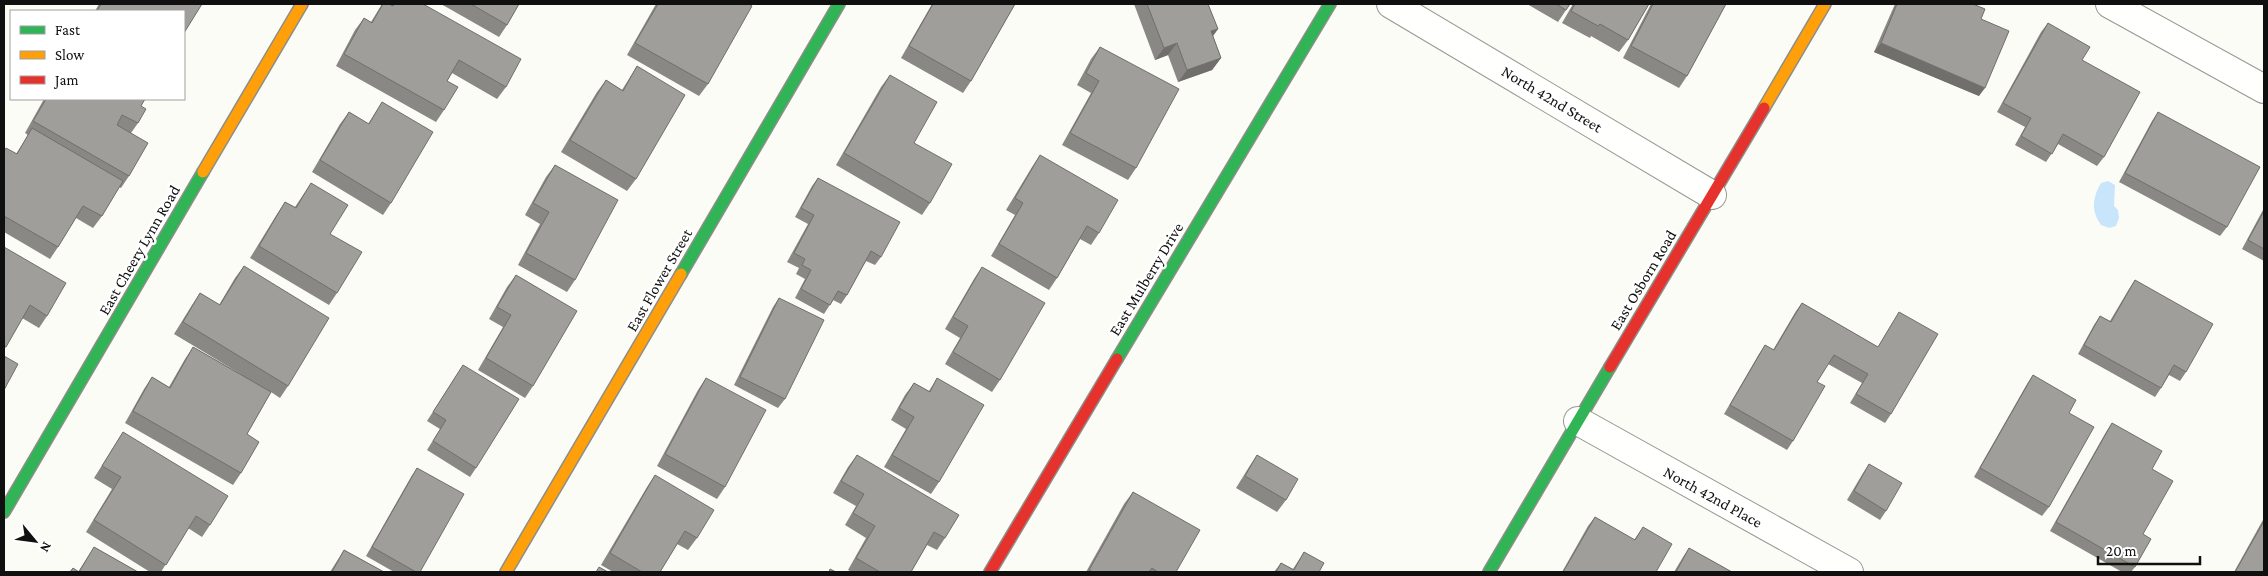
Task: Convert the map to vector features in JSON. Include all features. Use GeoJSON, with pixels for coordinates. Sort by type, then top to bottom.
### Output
{"type":"FeatureCollection","features":[{"type":"Feature","properties":{"kind":"street","name":"East Cheery Lynn Road"},"geometry":{"type":"LineString","coordinates":[[4,512],[302,4]]}},
{"type":"Feature","properties":{"kind":"street","name":"East Flower Street"},"geometry":{"type":"LineString","coordinates":[[506,572],[839,4]]}},
{"type":"Feature","properties":{"kind":"street","name":"East Mulberry Drive"},"geometry":{"type":"LineString","coordinates":[[990,572],[1330,4]]}},
{"type":"Feature","properties":{"kind":"street","name":"North 42nd Street"},"geometry":{"type":"LineString","coordinates":[[1391,4],[1712,194]]}},
{"type":"Feature","properties":{"kind":"street","name":"East Osborn Road"},"geometry":{"type":"LineString","coordinates":[[1489,572],[1825,4]]}},
{"type":"Feature","properties":{"kind":"street"},"geometry":{"type":"LineString","coordinates":[[2110,4],[2264,89]]}},
{"type":"Feature","properties":{"kind":"street","name":"North 42nd Place"},"geometry":{"type":"LineString","coordinates":[[1578,421],[1849,572]]}},
{"type":"Feature","properties":{"kind":"water"},"geometry":{"type":"Polygon","coordinates":[[[2108,181],[2115,185],[2114,206],[2118,210],[2119,218],[2116,226],[2109,228],[2101,225],[2094,210],[2094,199],[2101,183],[2108,181]]]}},
{"type":"Feature","properties":{"kind":"building"},"geometry":{"type":"Polygon","coordinates":[[[101,4],[202,4],[185,31],[185,10],[98,10],[101,4]]]}},
{"type":"Feature","properties":{"kind":"building"},"geometry":{"type":"Polygon","coordinates":[[[383,4],[393,6],[394,4],[423,4],[521,59],[506,87],[459,60],[447,81],[458,87],[444,110],[344,54],[364,18],[372,23],[383,4]]]}},
{"type":"Feature","properties":{"kind":"building"},"geometry":{"type":"Polygon","coordinates":[[[471,4],[519,4],[507,25],[471,4]]]}},
{"type":"Feature","properties":{"kind":"building"},"geometry":{"type":"Polygon","coordinates":[[[658,4],[749,4],[752,6],[708,84],[635,43],[658,4]]]}},
{"type":"Feature","properties":{"kind":"building"},"geometry":{"type":"Polygon","coordinates":[[[933,4],[1015,4],[971,81],[909,46],[933,4]]]}},
{"type":"Feature","properties":{"kind":"building"},"geometry":{"type":"Polygon","coordinates":[[[1147,4],[1208,4],[1218,29],[1211,31],[1221,58],[1187,70],[1177,43],[1164,48],[1147,4]]]}},
{"type":"Feature","properties":{"kind":"building"},"geometry":{"type":"Polygon","coordinates":[[[1556,4],[1570,4],[1566,10],[1556,4]]]}},
{"type":"Feature","properties":{"kind":"building"},"geometry":{"type":"Polygon","coordinates":[[[1575,4],[1649,4],[1628,40],[1600,24],[1598,26],[1571,11],[1575,4]]]}},
{"type":"Feature","properties":{"kind":"building"},"geometry":{"type":"Polygon","coordinates":[[[1653,4],[1726,4],[1687,76],[1631,46],[1653,4]]]}},
{"type":"Feature","properties":{"kind":"building"},"geometry":{"type":"Polygon","coordinates":[[[1897,4],[1973,4],[1985,9],[1981,19],[2009,31],[1985,88],[1881,43],[1897,4]]]}},
{"type":"Feature","properties":{"kind":"building"},"geometry":{"type":"Polygon","coordinates":[[[2048,23],[2090,47],[2082,60],[2140,92],[2104,157],[2063,134],[2052,154],[2021,136],[2031,118],[2003,103],[2048,23]]]}},
{"type":"Feature","properties":{"kind":"building"},"geometry":{"type":"Polygon","coordinates":[[[1100,47],[1179,89],[1136,168],[1070,133],[1099,81],[1086,73],[1100,47]]]}},
{"type":"Feature","properties":{"kind":"building"},"geometry":{"type":"Polygon","coordinates":[[[637,66],[685,95],[636,179],[570,140],[606,80],[623,91],[637,66]]]}},
{"type":"Feature","properties":{"kind":"building"},"geometry":{"type":"Polygon","coordinates":[[[890,75],[937,102],[914,143],[952,164],[930,203],[844,153],[890,75]]]}},
{"type":"Feature","properties":{"kind":"building"},"geometry":{"type":"Polygon","coordinates":[[[45,100],[144,100],[141,106],[146,109],[138,123],[122,115],[117,125],[148,143],[129,176],[33,121],[45,100]]]}},
{"type":"Feature","properties":{"kind":"building"},"geometry":{"type":"Polygon","coordinates":[[[382,102],[433,132],[391,203],[320,160],[349,112],[369,124],[382,102]]]}},
{"type":"Feature","properties":{"kind":"building"},"geometry":{"type":"Polygon","coordinates":[[[2158,112],[2260,167],[2227,227],[2125,173],[2158,112]]]}},
{"type":"Feature","properties":{"kind":"building"},"geometry":{"type":"Polygon","coordinates":[[[32,128],[123,181],[102,216],[83,206],[58,247],[4,216],[4,151],[6,148],[17,154],[32,128]]]}},
{"type":"Feature","properties":{"kind":"building"},"geometry":{"type":"Polygon","coordinates":[[[1040,155],[1118,200],[1099,233],[1087,226],[1057,278],[999,244],[1023,203],[1015,198],[1040,155]]]}},
{"type":"Feature","properties":{"kind":"building"},"geometry":{"type":"Polygon","coordinates":[[[555,165],[618,200],[575,280],[526,253],[549,212],[533,203],[555,165]]]}},
{"type":"Feature","properties":{"kind":"building"},"geometry":{"type":"Polygon","coordinates":[[[818,178],[900,222],[881,257],[871,251],[847,295],[838,291],[830,305],[801,289],[811,270],[802,265],[805,259],[794,253],[814,215],[801,208],[818,178]]]}},
{"type":"Feature","properties":{"kind":"building"},"geometry":{"type":"Polygon","coordinates":[[[311,183],[348,205],[330,234],[362,252],[337,293],[259,246],[285,202],[296,208],[311,183]]]}},
{"type":"Feature","properties":{"kind":"building"},"geometry":{"type":"Polygon","coordinates":[[[2264,211],[2264,249],[2248,240],[2264,211]]]}},
{"type":"Feature","properties":{"kind":"building"},"geometry":{"type":"Polygon","coordinates":[[[4,247],[66,283],[47,316],[30,305],[6,347],[4,346],[4,247]]]}},
{"type":"Feature","properties":{"kind":"building"},"geometry":{"type":"Polygon","coordinates":[[[244,266],[329,318],[288,386],[183,322],[200,293],[220,305],[244,266]]]}},
{"type":"Feature","properties":{"kind":"building"},"geometry":{"type":"Polygon","coordinates":[[[982,267],[1045,303],[1000,380],[953,352],[968,326],[953,317],[982,267]]]}},
{"type":"Feature","properties":{"kind":"building"},"geometry":{"type":"Polygon","coordinates":[[[516,275],[577,311],[533,386],[486,358],[511,315],[497,307],[516,275]]]}},
{"type":"Feature","properties":{"kind":"building"},"geometry":{"type":"Polygon","coordinates":[[[2135,280],[2213,324],[2186,372],[2174,365],[2161,388],[2084,345],[2100,316],[2111,322],[2135,280]]]}},
{"type":"Feature","properties":{"kind":"building"},"geometry":{"type":"Polygon","coordinates":[[[779,298],[824,320],[785,399],[740,377],[779,298]]]}},
{"type":"Feature","properties":{"kind":"building"},"geometry":{"type":"Polygon","coordinates":[[[1802,303],[1878,347],[1899,312],[1938,334],[1891,414],[1856,394],[1868,374],[1834,355],[1817,382],[1825,386],[1793,441],[1730,405],[1765,345],[1774,350],[1802,303]]]}},
{"type":"Feature","properties":{"kind":"building"},"geometry":{"type":"Polygon","coordinates":[[[193,347],[271,392],[247,434],[259,442],[241,473],[133,411],[152,377],[170,388],[193,347]]]}},
{"type":"Feature","properties":{"kind":"building"},"geometry":{"type":"Polygon","coordinates":[[[4,356],[18,364],[4,390],[4,356]]]}},
{"type":"Feature","properties":{"kind":"building"},"geometry":{"type":"Polygon","coordinates":[[[463,365],[519,399],[476,468],[433,441],[446,420],[433,412],[463,365]]]}},
{"type":"Feature","properties":{"kind":"building"},"geometry":{"type":"Polygon","coordinates":[[[2033,375],[2076,400],[2069,413],[2094,427],[2049,507],[1980,468],[2033,375]]]}},
{"type":"Feature","properties":{"kind":"building"},"geometry":{"type":"Polygon","coordinates":[[[706,378],[766,410],[725,487],[665,454],[706,378]]]}},
{"type":"Feature","properties":{"kind":"building"},"geometry":{"type":"Polygon","coordinates":[[[937,378],[984,405],[939,482],[892,455],[914,417],[899,408],[914,383],[930,392],[937,378]]]}},
{"type":"Feature","properties":{"kind":"building"},"geometry":{"type":"Polygon","coordinates":[[[2112,423],[2162,451],[2152,469],[2173,481],[2143,534],[2151,539],[2135,567],[2056,522],[2112,423]]]}},
{"type":"Feature","properties":{"kind":"building"},"geometry":{"type":"Polygon","coordinates":[[[123,432],[228,496],[210,525],[196,516],[166,565],[94,520],[121,477],[102,466],[123,432]]]}},
{"type":"Feature","properties":{"kind":"building"},"geometry":{"type":"Polygon","coordinates":[[[857,455],[959,515],[945,538],[934,532],[911,572],[880,572],[856,558],[875,526],[853,513],[864,494],[841,481],[857,455]]]}},
{"type":"Feature","properties":{"kind":"building"},"geometry":{"type":"Polygon","coordinates":[[[1257,455],[1298,479],[1286,500],[1245,476],[1257,455]]]}},
{"type":"Feature","properties":{"kind":"building"},"geometry":{"type":"Polygon","coordinates":[[[1869,464],[1902,483],[1886,511],[1854,491],[1869,464]]]}},
{"type":"Feature","properties":{"kind":"building"},"geometry":{"type":"Polygon","coordinates":[[[417,468],[464,494],[420,572],[416,572],[372,547],[417,468]]]}},
{"type":"Feature","properties":{"kind":"building"},"geometry":{"type":"Polygon","coordinates":[[[655,475],[714,510],[697,538],[685,531],[660,572],[642,572],[610,553],[655,475]]]}},
{"type":"Feature","properties":{"kind":"building"},"geometry":{"type":"Polygon","coordinates":[[[1133,492],[1200,530],[1176,572],[1158,572],[1152,568],[1149,572],[1093,572],[1089,570],[1133,492]]]}},
{"type":"Feature","properties":{"kind":"building"},"geometry":{"type":"Polygon","coordinates":[[[1595,517],[1635,540],[1643,527],[1672,544],[1656,572],[1563,572],[1595,517]]]}},
{"type":"Feature","properties":{"kind":"building"},"geometry":{"type":"Polygon","coordinates":[[[2264,521],[2264,572],[2235,572],[2264,521]]]}},
{"type":"Feature","properties":{"kind":"building"},"geometry":{"type":"Polygon","coordinates":[[[94,547],[138,572],[79,572],[94,547]]]}},
{"type":"Feature","properties":{"kind":"building"},"geometry":{"type":"Polygon","coordinates":[[[1689,548],[1732,572],[1676,572],[1689,548]]]}},
{"type":"Feature","properties":{"kind":"building"},"geometry":{"type":"Polygon","coordinates":[[[344,550],[384,572],[332,572],[344,550]]]}},
{"type":"Feature","properties":{"kind":"building"},"geometry":{"type":"Polygon","coordinates":[[[1304,552],[1324,563],[1319,572],[1276,572],[1281,563],[1294,570],[1304,552]]]}},
{"type":"Feature","properties":{"kind":"building"},"geometry":{"type":"Polygon","coordinates":[[[599,567],[608,572],[596,572],[599,567]]]}},
{"type":"Feature","properties":{"kind":"building"},"geometry":{"type":"Polygon","coordinates":[[[73,568],[79,572],[70,572],[73,568]]]}},
{"type":"Feature","properties":{"kind":"traffic: fast"},"geometry":{"type":"LineString","coordinates":[[681,274],[839,4]]}},
{"type":"Feature","properties":{"kind":"traffic: fast"},"geometry":{"type":"LineString","coordinates":[[1117,359],[1330,4]]}},
{"type":"Feature","properties":{"kind":"traffic: fast"},"geometry":{"type":"LineString","coordinates":[[4,512],[203,172]]}},
{"type":"Feature","properties":{"kind":"traffic: fast"},"geometry":{"type":"LineString","coordinates":[[1489,572],[1610,367]]}},
{"type":"Feature","properties":{"kind":"traffic: slow"},"geometry":{"type":"LineString","coordinates":[[203,172],[302,4]]}},
{"type":"Feature","properties":{"kind":"traffic: slow"},"geometry":{"type":"LineString","coordinates":[[1764,108],[1825,4]]}},
{"type":"Feature","properties":{"kind":"traffic: slow"},"geometry":{"type":"LineString","coordinates":[[506,572],[681,274]]}},
{"type":"Feature","properties":{"kind":"traffic: jam"},"geometry":{"type":"LineString","coordinates":[[1610,367],[1764,108]]}},
{"type":"Feature","properties":{"kind":"traffic: jam"},"geometry":{"type":"LineString","coordinates":[[990,572],[1117,359]]}}]}
